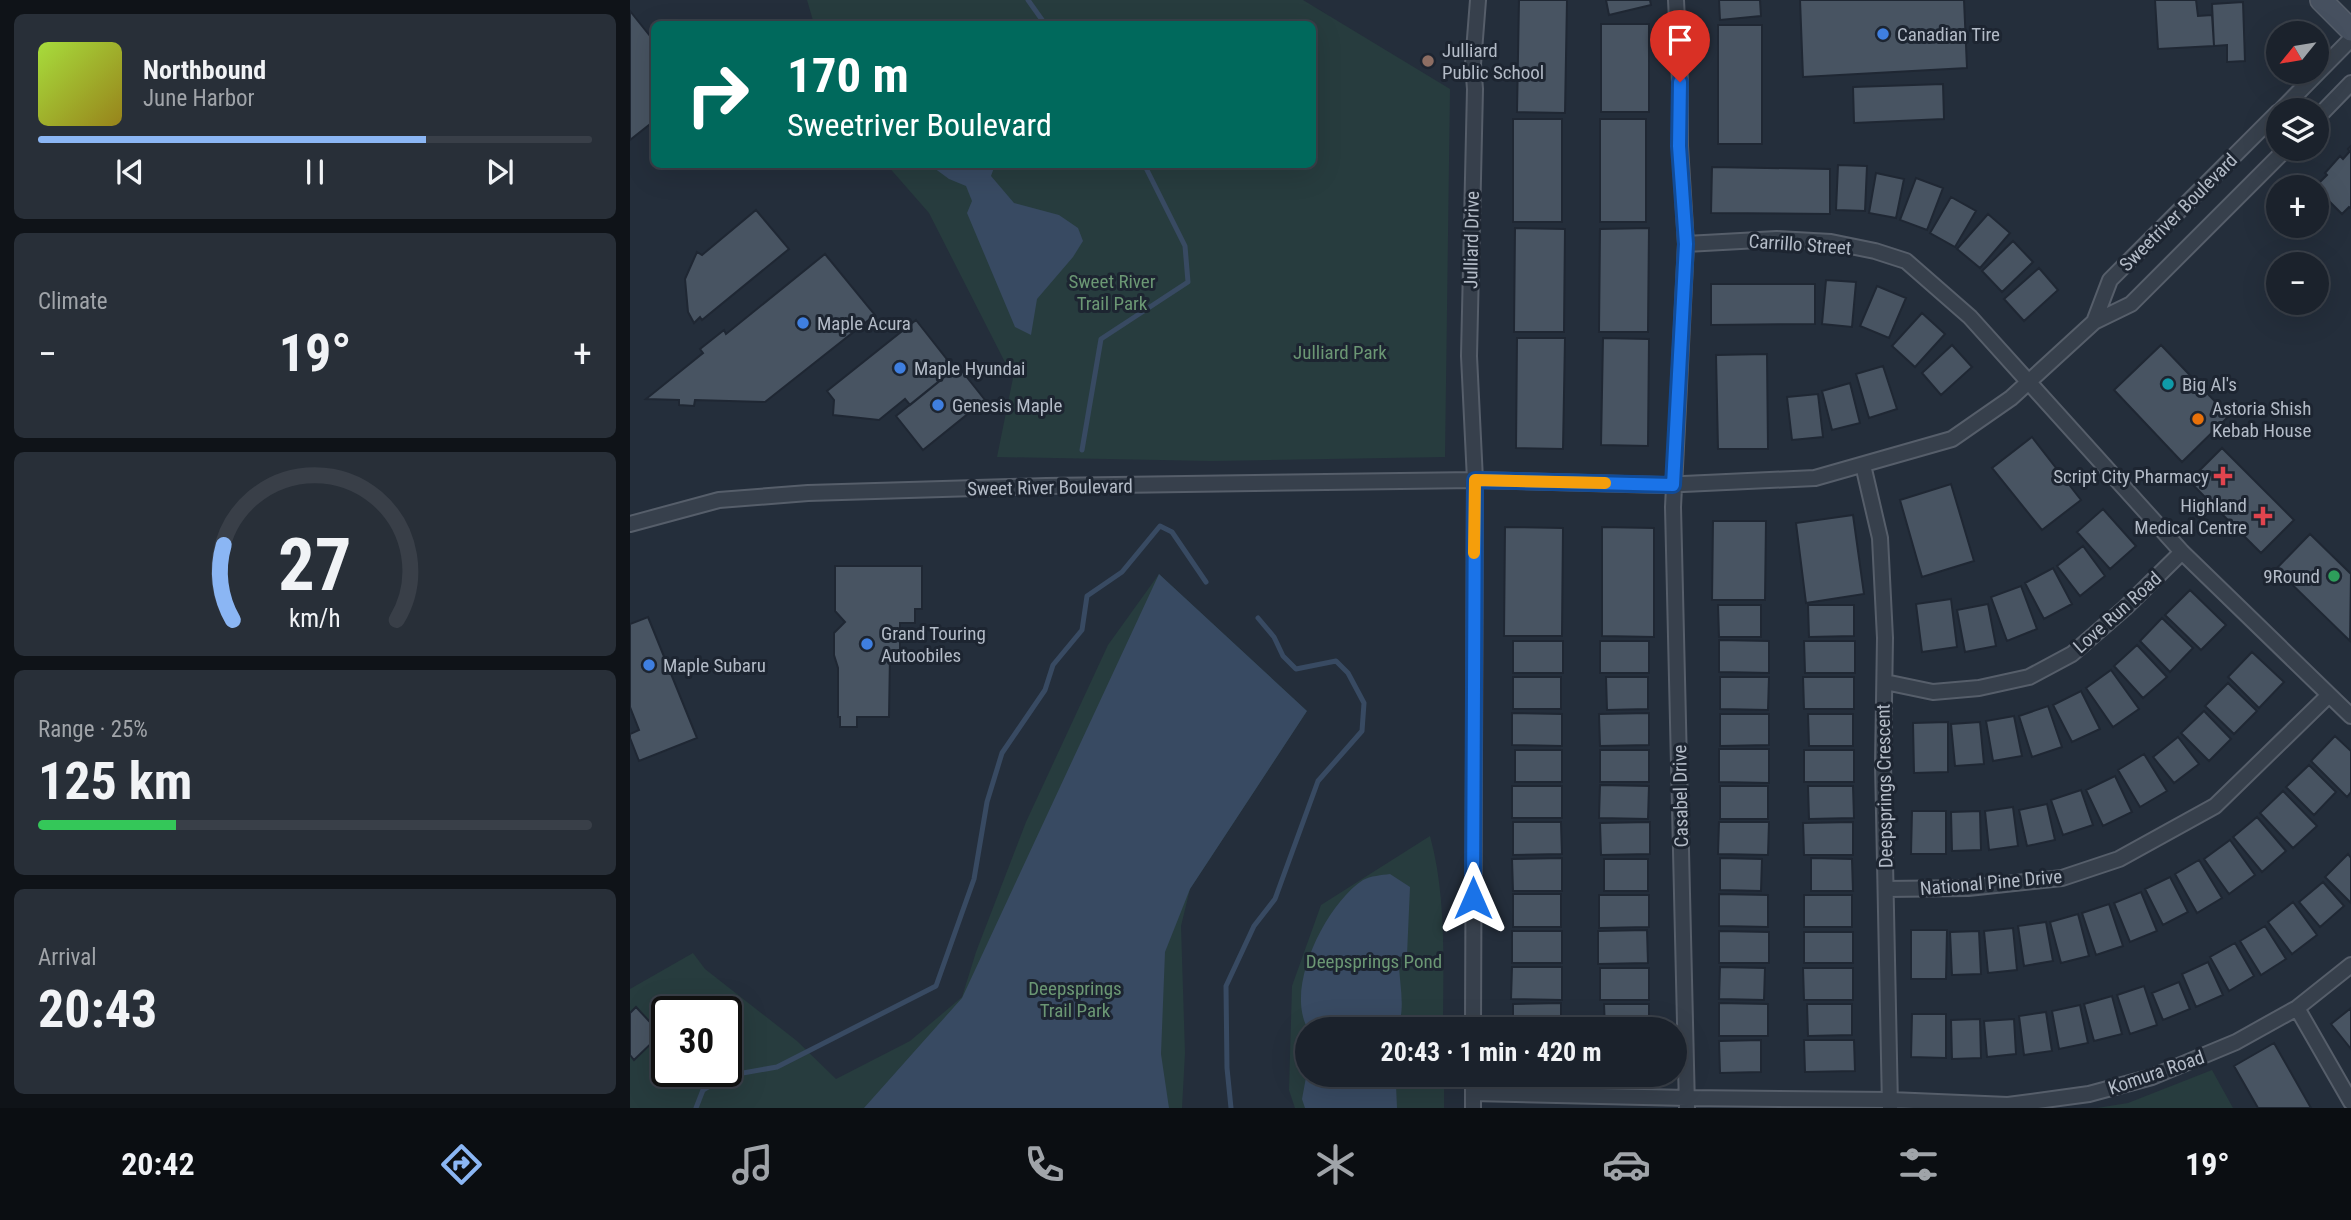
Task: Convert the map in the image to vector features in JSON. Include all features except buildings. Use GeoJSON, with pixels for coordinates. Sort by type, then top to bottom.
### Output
{"type":"FeatureCollection","features":[{"type":"Feature","properties":{"kind":"main road"},"geometry":{"type":"LineString","coordinates":[[2321,0],[2351,30]]}},
{"type":"Feature","properties":{"kind":"street","name":"Julliard Drive"},"geometry":{"type":"LineString","coordinates":[[1475,480],[1469,356],[1475,89],[1473,64],[1478,0]]}},
{"type":"Feature","properties":{"kind":"street","name":"Casabel Drive"},"geometry":{"type":"LineString","coordinates":[[1676,0],[1680,82],[1679,146],[1686,244],[1673,485],[1687,1103]]}},
{"type":"Feature","properties":{"kind":"street","name":"Sweetriver Boulevard"},"geometry":{"type":"LineString","coordinates":[[2293,98],[2351,39]]}},
{"type":"Feature","properties":{"kind":"street"},"geometry":{"type":"LineString","coordinates":[[2329,106],[2351,83]]}},
{"type":"Feature","properties":{"kind":"street","name":"Sweetriver Boulevard"},"geometry":{"type":"LineString","coordinates":[[2094,322],[2110,280],[2266,125]]}},
{"type":"Feature","properties":{"kind":"street","name":"Sweetriver Boulevard"},"geometry":{"type":"LineString","coordinates":[[1475,480],[1673,485],[1815,478],[1952,439],[2030,382],[2094,322],[2131,304],[2274,161]]}},
{"type":"Feature","properties":{"kind":"street","name":"Carrillo Street"},"geometry":{"type":"LineString","coordinates":[[1686,244],[1777,239],[1831,242],[1906,261],[1970,317],[2030,382]]}},
{"type":"Feature","properties":{"kind":"street"},"geometry":{"type":"LineString","coordinates":[[2030,382],[2182,552],[2351,716]]}},
{"type":"Feature","properties":{"kind":"street","name":"Deepsprings Crescent"},"geometry":{"type":"LineString","coordinates":[[1863,465],[1880,538],[1885,682],[1883,764],[1891,1104]]}},
{"type":"Feature","properties":{"kind":"street","name":"Sweet River Boulevard"},"geometry":{"type":"LineString","coordinates":[[631,522],[719,500],[808,494],[1046,486],[1475,480]]}},
{"type":"Feature","properties":{"kind":"street"},"geometry":{"type":"LineString","coordinates":[[1473,1017],[1475,480]]}},
{"type":"Feature","properties":{"kind":"street","name":"Love Run Road"},"geometry":{"type":"LineString","coordinates":[[1885,682],[1934,692],[1979,688],[2029,677],[2072,654],[2125,608],[2182,552]]}},
{"type":"Feature","properties":{"kind":"street","name":"National Pine Drive"},"geometry":{"type":"LineString","coordinates":[[1886,889],[1968,888],[2062,878],[2119,859],[2215,806],[2329,695]]}},
{"type":"Feature","properties":{"kind":"street","name":"Komura Road"},"geometry":{"type":"LineString","coordinates":[[1473,1093],[1687,1103],[2008,1105],[2089,1094],[2181,1066],[2236,1042],[2297,1008],[2351,965]]}},
{"type":"Feature","properties":{"kind":"street"},"geometry":{"type":"LineString","coordinates":[[2297,1008],[2351,1102]]}},
{"type":"Feature","properties":{"kind":"street"},"geometry":{"type":"LineString","coordinates":[[1473,1087],[1473,1108]]}},
{"type":"Feature","properties":{"kind":"green space"},"geometry":{"type":"Polygon","coordinates":[[[807,0],[1303,0],[1450,89],[1445,457],[1212,461],[997,457],[1013,378],[929,213],[890,168],[1316,168],[1316,21],[813,21],[807,0]]]}},
{"type":"Feature","properties":{"kind":"green space","name":"Deepsprings Trail Park"},"geometry":{"type":"Polygon","coordinates":[[[1159,574],[1307,711],[1190,889],[1181,926],[1185,1053],[1182,1108],[630,1108],[630,989],[693,953],[705,969],[740,996],[651,996],[651,1087],[742,1087],[742,998],[797,1041],[836,1079],[910,1041],[962,997],[976,952],[1026,822],[1108,645],[1159,574]]]}},
{"type":"Feature","properties":{"kind":"green space","name":"Deepsprings Pond"},"geometry":{"type":"Polygon","coordinates":[[[1430,836],[1442,907],[1443,1017],[1295,1017],[1295,1087],[1444,1087],[1444,1108],[1295,1108],[1289,1090],[1292,986],[1321,905],[1430,836]]]}},
{"type":"Feature","properties":{"kind":"green space"},"geometry":{"type":"Polygon","coordinates":[[[2212,1070],[2233,1108],[2097,1108],[2128,1103],[2212,1070]]]}},
{"type":"Feature","properties":{"kind":"water"},"geometry":{"type":"Polygon","coordinates":[[[934,168],[994,168],[991,176],[1014,203],[1059,215],[1078,228],[1083,241],[1073,257],[1037,299],[1031,335],[1015,327],[967,213],[972,201],[966,186],[949,179],[934,168]]]}},
{"type":"Feature","properties":{"kind":"water","name":"Deepsprings Trail Park"},"geometry":{"type":"Polygon","coordinates":[[[1159,574],[1307,711],[1190,889],[1165,952],[1161,1054],[1169,1108],[864,1108],[962,998],[1159,574]]]}},
{"type":"Feature","properties":{"kind":"water"},"geometry":{"type":"Polygon","coordinates":[[[1390,874],[1410,887],[1407,955],[1399,957],[1400,1017],[1304,1017],[1301,992],[1305,970],[1323,927],[1349,892],[1363,880],[1390,874]]]}},
{"type":"Feature","properties":{"kind":"water"},"geometry":{"type":"Polygon","coordinates":[[[1304,1087],[1396,1087],[1397,1108],[1305,1108],[1302,1099],[1304,1087]]]}},
{"type":"Feature","properties":{"kind":"waterway"},"geometry":{"type":"LineString","coordinates":[[1028,0],[1043,21]]}},
{"type":"Feature","properties":{"kind":"waterway"},"geometry":{"type":"LineString","coordinates":[[1082,450],[1101,339],[1188,282],[1185,246],[1146,168]]}},
{"type":"Feature","properties":{"kind":"waterway"},"geometry":{"type":"LineString","coordinates":[[696,1108],[703,1090],[726,1076],[777,1067],[936,986],[974,879],[987,802],[1002,753],[1045,690],[1053,665],[1082,630],[1087,596],[1122,572],[1160,526],[1172,532],[1206,582]]}},
{"type":"Feature","properties":{"kind":"waterway"},"geometry":{"type":"LineString","coordinates":[[1231,1108],[1227,1068],[1226,986],[1254,926],[1275,899],[1318,781],[1362,731],[1364,703],[1348,673],[1336,661],[1296,669],[1283,656],[1274,637],[1258,618]]}},
{"type":"Feature","properties":{"kind":"slow traffic"},"geometry":{"type":"LineString","coordinates":[[1474,553],[1475,480],[1605,483]]}},
{"type":"Feature","properties":{"kind":"place","name":"Canadian Tire"},"geometry":{"type":"Point","coordinates":[1883,34]}},
{"type":"Feature","properties":{"kind":"place","name":"Julliard Public School"},"geometry":{"type":"Point","coordinates":[1428,61]}},
{"type":"Feature","properties":{"kind":"place","name":"Maple Acura"},"geometry":{"type":"Point","coordinates":[803,323]}},
{"type":"Feature","properties":{"kind":"place","name":"Maple Hyundai"},"geometry":{"type":"Point","coordinates":[900,368]}},
{"type":"Feature","properties":{"kind":"place","name":"Big Al's"},"geometry":{"type":"Point","coordinates":[2168,384]}},
{"type":"Feature","properties":{"kind":"place","name":"Genesis Maple"},"geometry":{"type":"Point","coordinates":[938,405]}},
{"type":"Feature","properties":{"kind":"place","name":"Astoria Shish Kebab House"},"geometry":{"type":"Point","coordinates":[2198,419]}},
{"type":"Feature","properties":{"kind":"place","name":"Script City Pharmacy"},"geometry":{"type":"Point","coordinates":[2223,476]}},
{"type":"Feature","properties":{"kind":"place","name":"Highland Medical Centre"},"geometry":{"type":"Point","coordinates":[2263,516]}},
{"type":"Feature","properties":{"kind":"place","name":"9Round"},"geometry":{"type":"Point","coordinates":[2334,576]}},
{"type":"Feature","properties":{"kind":"place","name":"Grand Touring Autoobiles"},"geometry":{"type":"Point","coordinates":[867,644]}},
{"type":"Feature","properties":{"kind":"place","name":"Maple Subaru"},"geometry":{"type":"Point","coordinates":[649,665]}},
{"type":"Feature","properties":{"kind":"route"},"geometry":{"type":"LineString","coordinates":[[1473,898],[1475,480],[1673,485],[1686,244],[1679,146],[1680,82]]}},
{"type":"Feature","properties":{"kind":"park label","name":"Sweet River Trail Park"},"geometry":{"type":"Point","coordinates":[1112,292]}},
{"type":"Feature","properties":{"kind":"park label","name":"Julliard Park"},"geometry":{"type":"Point","coordinates":[1340,352]}}]}
